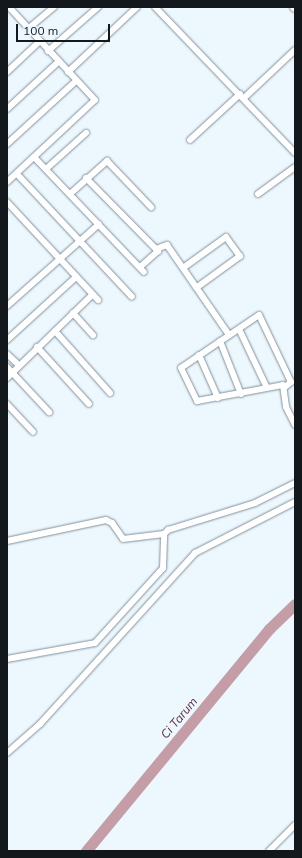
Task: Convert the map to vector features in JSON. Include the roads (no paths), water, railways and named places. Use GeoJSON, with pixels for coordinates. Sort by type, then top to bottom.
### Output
{"type":"FeatureCollection","features":[{"type":"Feature","properties":{"kind":"street"},"geometry":{"type":"LineString","coordinates":[[7,182],[94,100],[68,72],[57,63],[10,7]]}},
{"type":"Feature","properties":{"kind":"street"},"geometry":{"type":"LineString","coordinates":[[29,28],[54,7]]}},
{"type":"Feature","properties":{"kind":"street"},"geometry":{"type":"LineString","coordinates":[[48,52],[98,7]]}},
{"type":"Feature","properties":{"kind":"street"},"geometry":{"type":"LineString","coordinates":[[68,72],[129,9],[137,7]]}},
{"type":"Feature","properties":{"kind":"street"},"geometry":{"type":"LineString","coordinates":[[158,8],[295,153]]}},
{"type":"Feature","properties":{"kind":"street"},"geometry":{"type":"LineString","coordinates":[[7,72],[39,42]]}},
{"type":"Feature","properties":{"kind":"street"},"geometry":{"type":"LineString","coordinates":[[190,140],[295,50]]}},
{"type":"Feature","properties":{"kind":"street"},"geometry":{"type":"LineString","coordinates":[[7,109],[57,63]]}},
{"type":"Feature","properties":{"kind":"street"},"geometry":{"type":"LineString","coordinates":[[7,144],[76,81]]}},
{"type":"Feature","properties":{"kind":"street"},"geometry":{"type":"LineString","coordinates":[[46,169],[86,133]]}},
{"type":"Feature","properties":{"kind":"street"},"geometry":{"type":"LineString","coordinates":[[34,157],[142,270],[156,249],[167,245],[229,335]]}},
{"type":"Feature","properties":{"kind":"street"},"geometry":{"type":"LineString","coordinates":[[70,194],[86,178],[107,161],[151,207]]}},
{"type":"Feature","properties":{"kind":"street"},"geometry":{"type":"LineString","coordinates":[[258,194],[295,167]]}},
{"type":"Feature","properties":{"kind":"street"},"geometry":{"type":"LineString","coordinates":[[16,174],[132,297]]}},
{"type":"Feature","properties":{"kind":"street"},"geometry":{"type":"LineString","coordinates":[[86,178],[156,249]]}},
{"type":"Feature","properties":{"kind":"street"},"geometry":{"type":"LineString","coordinates":[[7,202],[75,278],[98,300]]}},
{"type":"Feature","properties":{"kind":"street"},"geometry":{"type":"LineString","coordinates":[[7,306],[98,224]]}},
{"type":"Feature","properties":{"kind":"street"},"geometry":{"type":"LineString","coordinates":[[183,268],[226,237],[240,256],[196,288]]}},
{"type":"Feature","properties":{"kind":"street"},"geometry":{"type":"LineString","coordinates":[[7,340],[75,278]]}},
{"type":"Feature","properties":{"kind":"street"},"geometry":{"type":"LineString","coordinates":[[7,378],[36,347],[92,295]]}},
{"type":"Feature","properties":{"kind":"street"},"geometry":{"type":"LineString","coordinates":[[73,313],[93,335]]}},
{"type":"Feature","properties":{"kind":"street"},"geometry":{"type":"LineString","coordinates":[[259,315],[290,382],[285,387],[267,388],[197,401],[180,368],[239,329],[259,315]]}},
{"type":"Feature","properties":{"kind":"street"},"geometry":{"type":"LineString","coordinates":[[239,329],[267,388]]}},
{"type":"Feature","properties":{"kind":"street"},"geometry":{"type":"LineString","coordinates":[[54,331],[110,394]]}},
{"type":"Feature","properties":{"kind":"street"},"geometry":{"type":"LineString","coordinates":[[220,342],[241,394]]}},
{"type":"Feature","properties":{"kind":"street"},"geometry":{"type":"LineString","coordinates":[[36,347],[89,404]]}},
{"type":"Feature","properties":{"kind":"street"},"geometry":{"type":"LineString","coordinates":[[7,354],[19,365]]}},
{"type":"Feature","properties":{"kind":"street"},"geometry":{"type":"LineString","coordinates":[[199,355],[218,398]]}},
{"type":"Feature","properties":{"kind":"street"},"geometry":{"type":"LineString","coordinates":[[7,367],[49,412]]}},
{"type":"Feature","properties":{"kind":"street"},"geometry":{"type":"LineString","coordinates":[[285,387],[286,407],[295,425]]}},
{"type":"Feature","properties":{"kind":"street"},"geometry":{"type":"LineString","coordinates":[[7,404],[33,432]]}},
{"type":"Feature","properties":{"kind":"street"},"geometry":{"type":"LineString","coordinates":[[7,541],[106,520],[112,523],[123,538],[164,534],[175,527],[256,503],[295,483]]}},
{"type":"Feature","properties":{"kind":"street"},"geometry":{"type":"LineString","coordinates":[[7,753],[40,724],[195,553],[295,502]]}},
{"type":"Feature","properties":{"kind":"street"},"geometry":{"type":"LineString","coordinates":[[7,659],[80,647],[104,636],[163,568],[164,534]]}},
{"type":"Feature","properties":{"kind":"street"},"geometry":{"type":"LineString","coordinates":[[269,851],[295,825]]}},
{"type":"Feature","properties":{"kind":"waterway","name":"Ci Tarum"},"geometry":{"type":"LineString","coordinates":[[86,851],[269,629],[295,604]]}}]}
